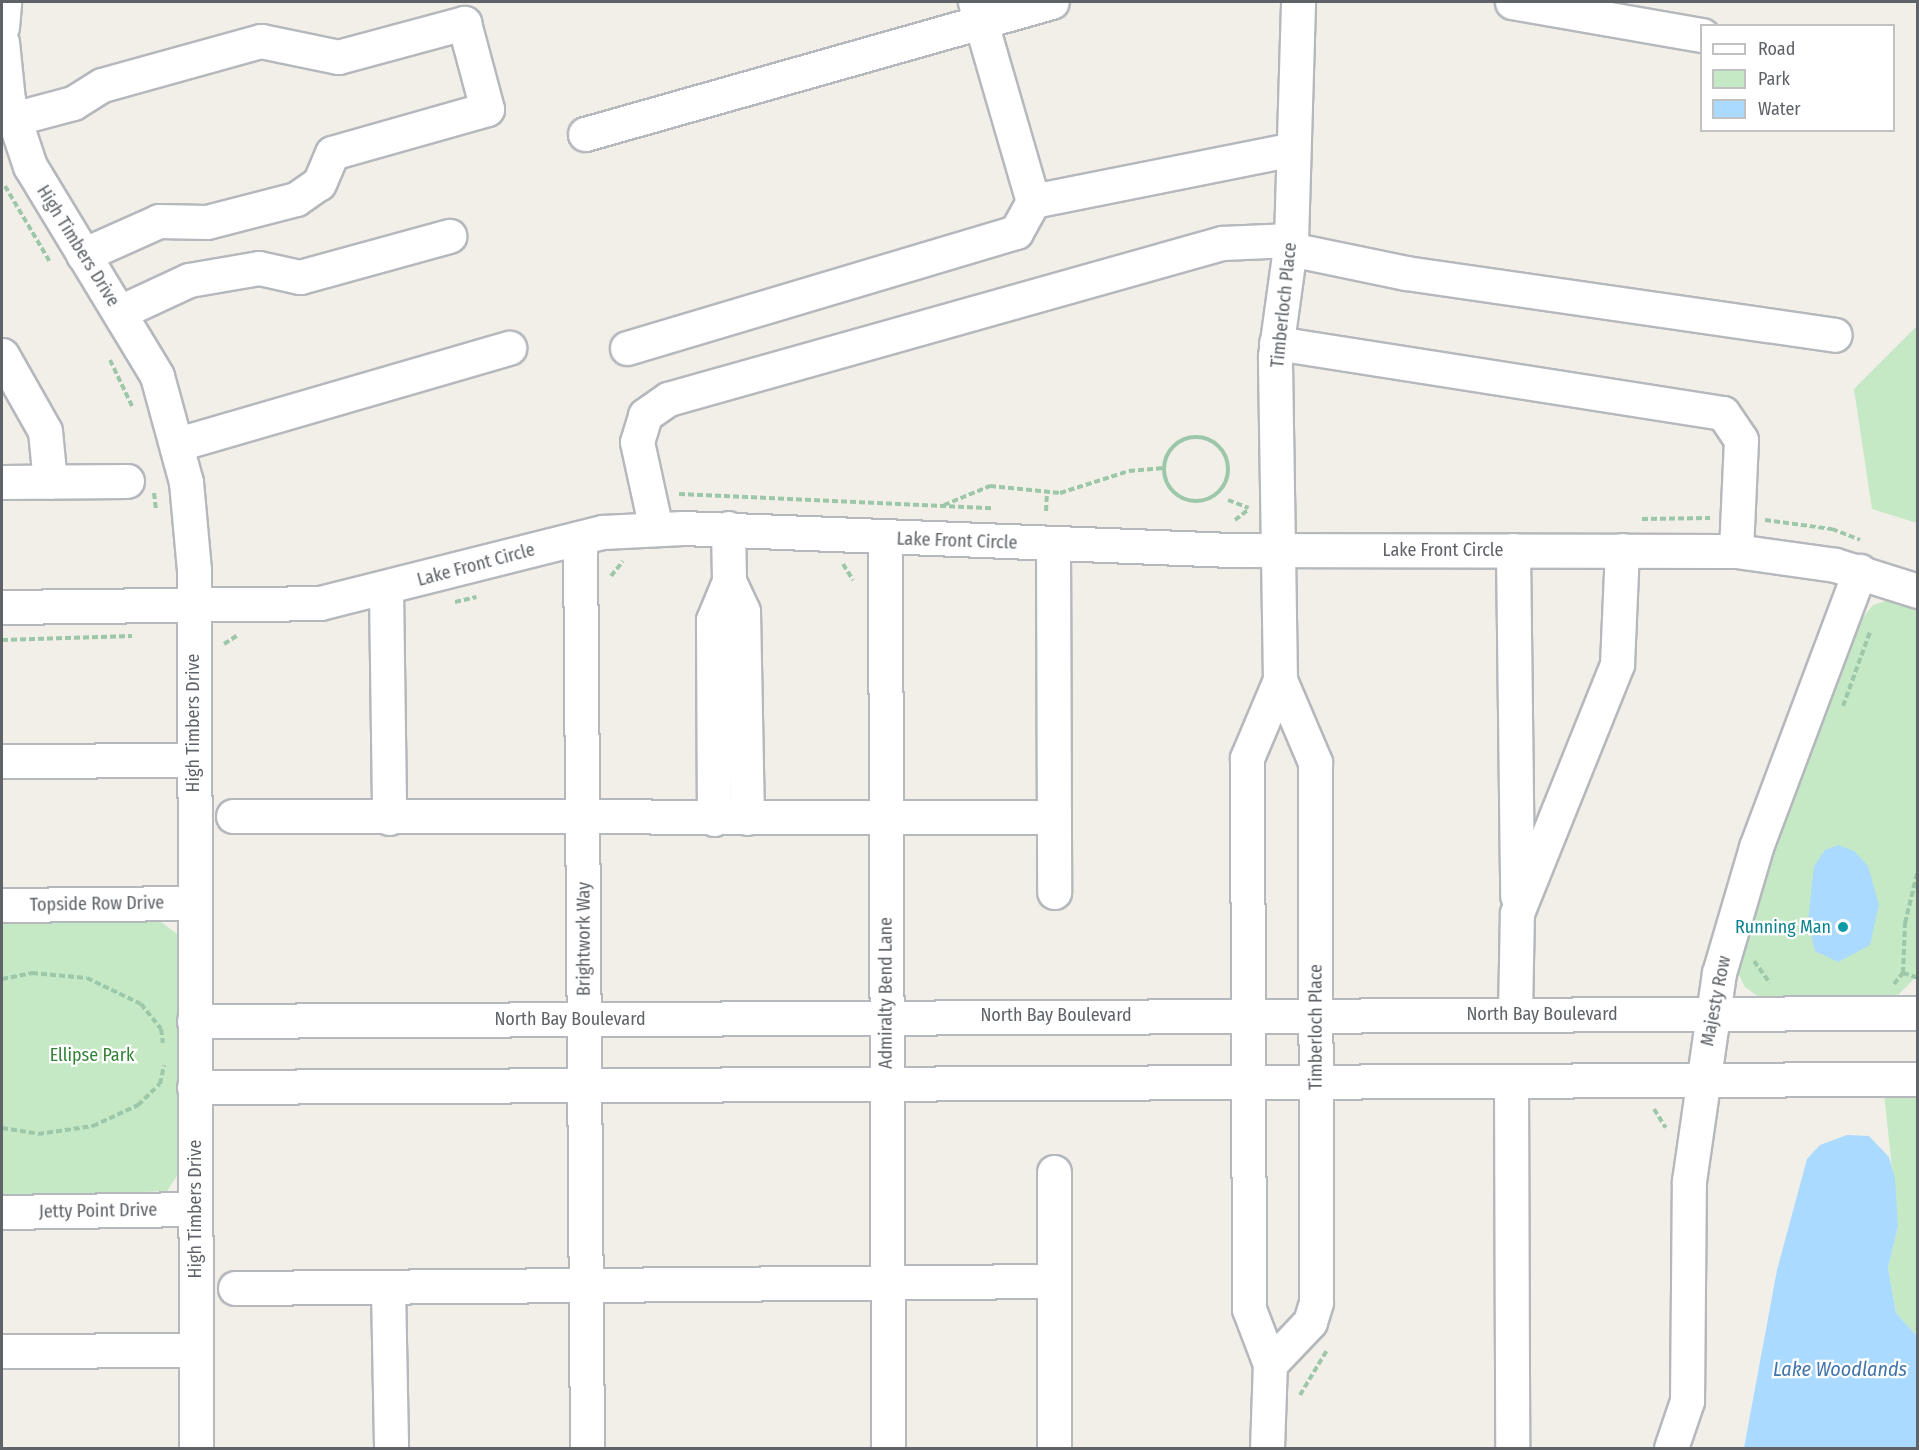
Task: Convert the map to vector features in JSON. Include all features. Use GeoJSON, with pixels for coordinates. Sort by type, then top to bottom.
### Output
{"type":"FeatureCollection","features":[{"type":"Feature","properties":{"kind":"street"},"geometry":{"type":"LineString","coordinates":[[2,27],[4,2]]}},
{"type":"Feature","properties":{"kind":"street"},"geometry":{"type":"LineString","coordinates":[[585,134],[978,12],[1052,2]]}},
{"type":"Feature","properties":{"kind":"street","name":"Timberloch Place"},"geometry":{"type":"LineString","coordinates":[[1270,1364],[1316,1309],[1315,762],[1280,680],[1282,550],[1276,343],[1290,245],[1298,2]]}},
{"type":"Feature","properties":{"kind":"street"},"geometry":{"type":"LineString","coordinates":[[1512,2],[1700,35]]}},
{"type":"Feature","properties":{"kind":"street"},"geometry":{"type":"LineString","coordinates":[[627,348],[1016,232],[1033,201],[978,12]]}},
{"type":"Feature","properties":{"kind":"street"},"geometry":{"type":"LineString","coordinates":[[13,119],[73,103],[102,85],[261,41],[338,57],[464,23],[487,109],[332,153],[319,183],[296,199],[207,222],[159,221],[69,261]]}},
{"type":"Feature","properties":{"kind":"street","name":"High Timbers Drive"},"geometry":{"type":"LineString","coordinates":[[2,42],[13,119],[69,261],[120,312],[157,376],[178,444],[191,526],[194,606],[192,760],[196,1449]]}},
{"type":"Feature","properties":{"kind":"street"},"geometry":{"type":"LineString","coordinates":[[1033,201],[1293,149]]}},
{"type":"Feature","properties":{"kind":"street"},"geometry":{"type":"LineString","coordinates":[[120,312],[189,280],[259,268],[300,277],[449,236]]}},
{"type":"Feature","properties":{"kind":"street"},"geometry":{"type":"LineString","coordinates":[[656,529],[636,442],[645,415],[668,399],[1222,243],[1290,245],[1406,273],[1836,334]]}},
{"type":"Feature","properties":{"kind":"street"},"geometry":{"type":"LineString","coordinates":[[1276,343],[1716,409],[1729,417],[1741,440],[1736,551]]}},
{"type":"Feature","properties":{"kind":"street"},"geometry":{"type":"LineString","coordinates":[[178,444],[509,348]]}},
{"type":"Feature","properties":{"kind":"street"},"geometry":{"type":"LineString","coordinates":[[2,355],[45,431],[50,482]]}},
{"type":"Feature","properties":{"kind":"street"},"geometry":{"type":"LineString","coordinates":[[2,482],[140,484]]}},
{"type":"Feature","properties":{"kind":"street"},"geometry":{"type":"LineString","coordinates":[[728,528],[729,581],[742,611],[747,818]]}},
{"type":"Feature","properties":{"kind":"street","name":"Lake Front Circle"},"geometry":{"type":"LineString","coordinates":[[2,607],[320,603],[386,590],[580,538],[656,529],[728,528],[1053,545],[1282,550],[1736,551],[1860,572],[1917,591]]}},
{"type":"Feature","properties":{"kind":"street","name":"Brightwork Way"},"geometry":{"type":"LineString","coordinates":[[580,538],[584,819],[587,1449]]}},
{"type":"Feature","properties":{"kind":"street","name":"Admiralty Bend Lane"},"geometry":{"type":"LineString","coordinates":[[885,538],[888,1449]]}},
{"type":"Feature","properties":{"kind":"street"},"geometry":{"type":"LineString","coordinates":[[1053,545],[1054,892]]}},
{"type":"Feature","properties":{"kind":"street"},"geometry":{"type":"LineString","coordinates":[[1513,550],[1517,913],[1515,1014]]}},
{"type":"Feature","properties":{"kind":"street"},"geometry":{"type":"LineString","coordinates":[[1517,913],[1617,664],[1622,550]]}},
{"type":"Feature","properties":{"kind":"street","name":"Majesty Row"},"geometry":{"type":"LineString","coordinates":[[1671,1449],[1687,1401],[1689,1192],[1701,1084],[1712,1014],[1742,890],[1860,572]]}},
{"type":"Feature","properties":{"kind":"street"},"geometry":{"type":"LineString","coordinates":[[714,819],[713,621],[729,581]]}},
{"type":"Feature","properties":{"kind":"street"},"geometry":{"type":"LineString","coordinates":[[386,590],[389,818]]}},
{"type":"Feature","properties":{"kind":"street","name":"Timberloch Place"},"geometry":{"type":"LineString","coordinates":[[1267,1449],[1270,1364],[1249,1309],[1247,750],[1280,680]]}},
{"type":"Feature","properties":{"kind":"street"},"geometry":{"type":"LineString","coordinates":[[2,761],[192,760]]}},
{"type":"Feature","properties":{"kind":"street"},"geometry":{"type":"LineString","coordinates":[[233,816],[584,819],[1054,817]]}},
{"type":"Feature","properties":{"kind":"street","name":"Topside Row Drive"},"geometry":{"type":"LineString","coordinates":[[2,905],[193,903]]}},
{"type":"Feature","properties":{"kind":"street","name":"North Bay Boulevard"},"geometry":{"type":"LineString","coordinates":[[194,1021],[1247,1014],[1917,1013]]}},
{"type":"Feature","properties":{"kind":"street"},"geometry":{"type":"LineString","coordinates":[[194,1088],[585,1089],[1511,1083],[1701,1084],[1917,1079]]}},
{"type":"Feature","properties":{"kind":"street"},"geometry":{"type":"LineString","coordinates":[[1511,1083],[1512,1449]]}},
{"type":"Feature","properties":{"kind":"street"},"geometry":{"type":"LineString","coordinates":[[1054,1172],[1054,1449]]}},
{"type":"Feature","properties":{"kind":"street","name":"Jetty Point Drive"},"geometry":{"type":"LineString","coordinates":[[2,1212],[195,1209]]}},
{"type":"Feature","properties":{"kind":"street"},"geometry":{"type":"LineString","coordinates":[[235,1288],[1054,1281]]}},
{"type":"Feature","properties":{"kind":"street"},"geometry":{"type":"LineString","coordinates":[[388,1288],[391,1449]]}},
{"type":"Feature","properties":{"kind":"street"},"geometry":{"type":"LineString","coordinates":[[2,1351],[196,1350]]}},
{"type":"Feature","properties":{"kind":"path"},"geometry":{"type":"LineString","coordinates":[[2,180],[69,261]]}},
{"type":"Feature","properties":{"kind":"path"},"geometry":{"type":"LineString","coordinates":[[108,356],[137,417]]}},
{"type":"Feature","properties":{"kind":"path"},"geometry":{"type":"LineString","coordinates":[[1197,437],[1219,447],[1228,469],[1218,492],[1196,501],[1173,491],[1164,468],[1174,446],[1197,437]]}},
{"type":"Feature","properties":{"kind":"path"},"geometry":{"type":"LineString","coordinates":[[944,506],[995,485],[1047,492],[1069,492],[1138,469],[1164,468]]}},
{"type":"Feature","properties":{"kind":"path"},"geometry":{"type":"LineString","coordinates":[[140,484],[158,519]]}},
{"type":"Feature","properties":{"kind":"path"},"geometry":{"type":"LineString","coordinates":[[1046,511],[1047,492]]}},
{"type":"Feature","properties":{"kind":"path"},"geometry":{"type":"LineString","coordinates":[[1228,500],[1249,508]]}},
{"type":"Feature","properties":{"kind":"path"},"geometry":{"type":"LineString","coordinates":[[1838,714],[1873,620],[1846,607]]}},
{"type":"Feature","properties":{"kind":"path"},"geometry":{"type":"LineString","coordinates":[[1903,973],[1905,923],[1917,870]]}},
{"type":"Feature","properties":{"kind":"path"},"geometry":{"type":"LineString","coordinates":[[1754,949],[1757,972],[1777,986]]}},
{"type":"Feature","properties":{"kind":"path"},"geometry":{"type":"LineString","coordinates":[[2,979],[32,974],[87,978],[141,1004],[161,1029],[165,1056],[159,1084],[138,1105],[93,1126],[38,1134],[2,1128]]}},
{"type":"Feature","properties":{"kind":"path"},"geometry":{"type":"LineString","coordinates":[[1886,988],[1893,985]]}},
{"type":"Feature","properties":{"kind":"path"},"geometry":{"type":"LineString","coordinates":[[1917,1280],[1917,1324]]}},
{"type":"Feature","properties":{"kind":"green space"},"geometry":{"type":"Polygon","coordinates":[[[1917,326],[1917,523],[1872,509],[1854,389],[1917,326]]]}},
{"type":"Feature","properties":{"kind":"green space"},"geometry":{"type":"Polygon","coordinates":[[[1894,598],[1918,606],[1917,976],[1896,997],[1763,1000],[1745,987],[1736,969],[1754,892],[1859,622],[1873,605],[1894,598]]]}},
{"type":"Feature","properties":{"kind":"green space","name":"Ellipse Park"},"geometry":{"type":"Polygon","coordinates":[[[2,917],[157,919],[177,934],[179,1173],[167,1191],[2,1197],[2,917]]]}},
{"type":"Feature","properties":{"kind":"green space"},"geometry":{"type":"Polygon","coordinates":[[[1884,1093],[1917,1093],[1917,1336],[1896,1313],[1888,1268],[1898,1226],[1884,1093]]]}},
{"type":"Feature","properties":{"kind":"water"},"geometry":{"type":"Polygon","coordinates":[[[1838,845],[1854,851],[1868,866],[1879,905],[1870,945],[1838,962],[1815,951],[1808,921],[1814,866],[1825,850],[1838,845]]]}},
{"type":"Feature","properties":{"kind":"water","name":"Lake Woodlands"},"geometry":{"type":"Polygon","coordinates":[[[1847,1135],[1869,1136],[1889,1157],[1895,1179],[1898,1226],[1888,1268],[1896,1313],[1917,1336],[1917,1448],[1744,1448],[1777,1270],[1807,1159],[1820,1145],[1847,1135]]]}},
{"type":"Feature","properties":{"kind":"place","name":"Running Man"},"geometry":{"type":"Point","coordinates":[1843,927]}}]}
